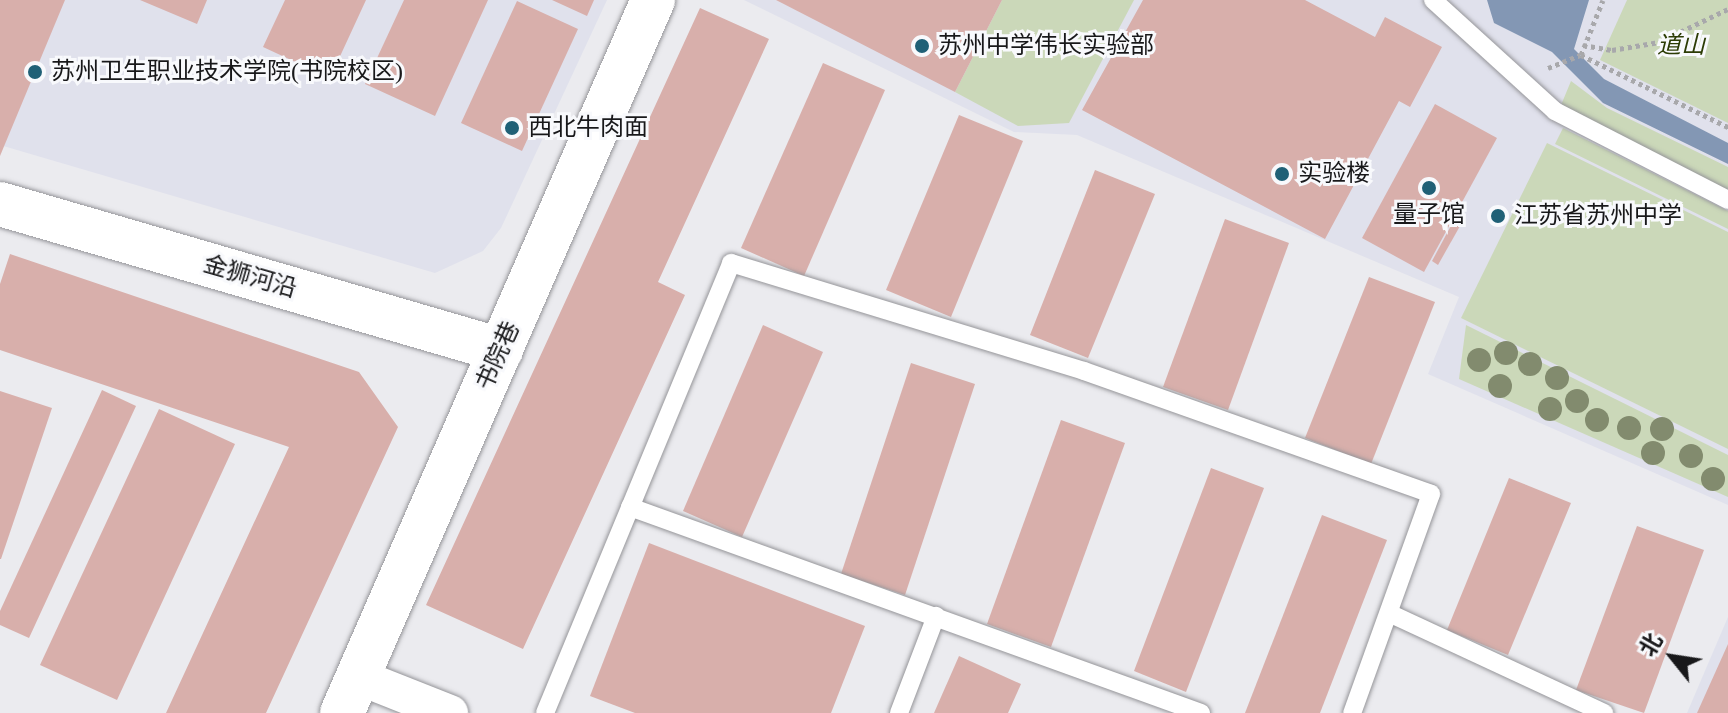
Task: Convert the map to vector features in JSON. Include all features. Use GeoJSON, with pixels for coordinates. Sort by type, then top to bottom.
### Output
{"type":"FeatureCollection","features":[{"type":"Feature","properties":{"kind":"main road","name":"书院巷"},"geometry":{"type":"LineString","coordinates":[[350,695],[653,0]]}},
{"type":"Feature","properties":{"kind":"main road","name":"金狮河沿"},"geometry":{"type":"LineString","coordinates":[[0,204],[501,350]]}},
{"type":"Feature","properties":{"kind":"street"},"geometry":{"type":"LineString","coordinates":[[350,695],[450,713]]}},
{"type":"Feature","properties":{"kind":"lane"},"geometry":{"type":"LineString","coordinates":[[1433,0],[1555,111],[1728,200]]}},
{"type":"Feature","properties":{"kind":"lane"},"geometry":{"type":"LineString","coordinates":[[545,713],[731,263],[1084,371],[1431,494],[1393,615],[1352,713]]}},
{"type":"Feature","properties":{"kind":"lane"},"geometry":{"type":"LineString","coordinates":[[630,507],[1201,713]]}},
{"type":"Feature","properties":{"kind":"lane"},"geometry":{"type":"LineString","coordinates":[[1393,615],[1604,713]]}},
{"type":"Feature","properties":{"kind":"lane"},"geometry":{"type":"LineString","coordinates":[[899,713],[936,616]]}},
{"type":"Feature","properties":{"kind":"path"},"geometry":{"type":"LineString","coordinates":[[1581,55],[1603,0]]}},
{"type":"Feature","properties":{"kind":"path"},"geometry":{"type":"LineString","coordinates":[[1583,45],[1612,50],[1659,42],[1728,9]]}},
{"type":"Feature","properties":{"kind":"path"},"geometry":{"type":"LineString","coordinates":[[1559,66],[1581,55]]}},
{"type":"Feature","properties":{"kind":"path"},"geometry":{"type":"LineString","coordinates":[[1581,55],[1728,127]]}},
{"type":"Feature","properties":{"kind":"shaded area"},"geometry":{"type":"Polygon","coordinates":[[[0,0],[607,0],[501,228],[483,251],[435,273],[0,145],[0,0]]]}},
{"type":"Feature","properties":{"kind":"shaded area","name":"江苏省苏州中学"},"geometry":{"type":"Polygon","coordinates":[[[744,0],[1728,0],[1728,505],[1428,374],[1459,297],[1077,135],[1014,132],[744,0]]]}},
{"type":"Feature","properties":{"kind":"shaded area"},"geometry":{"type":"Polygon","coordinates":[[[1728,617],[1728,713],[1687,713],[1728,617]]]}},
{"type":"Feature","properties":{"kind":"green space"},"geometry":{"type":"Polygon","coordinates":[[[1002,0],[1134,0],[1069,123],[1018,126],[955,92],[1002,0]]]}},
{"type":"Feature","properties":{"kind":"green space","name":"道山"},"geometry":{"type":"Polygon","coordinates":[[[1627,0],[1728,0],[1728,123],[1600,60],[1627,0]]]}},
{"type":"Feature","properties":{"kind":"green space"},"geometry":{"type":"Polygon","coordinates":[[[1571,81],[1607,108],[1728,167],[1728,193],[1559,110],[1571,81]]]}},
{"type":"Feature","properties":{"kind":"green space"},"geometry":{"type":"Polygon","coordinates":[[[1563,128],[1728,211],[1728,229],[1555,144],[1563,128]]]}},
{"type":"Feature","properties":{"kind":"green space"},"geometry":{"type":"Polygon","coordinates":[[[1547,143],[1728,232],[1728,449],[1461,318],[1547,143]]]}},
{"type":"Feature","properties":{"kind":"green space"},"geometry":{"type":"Polygon","coordinates":[[[1466,325],[1728,455],[1728,497],[1459,379],[1466,325]]]}},
{"type":"Feature","properties":{"kind":"water"},"geometry":{"type":"Polygon","coordinates":[[[1487,0],[1589,0],[1574,49],[1604,79],[1728,143],[1728,164],[1603,103],[1552,52],[1494,23],[1487,0]]]}},
{"type":"Feature","properties":{"kind":"building"},"geometry":{"type":"Polygon","coordinates":[[[0,0],[65,0],[0,156],[0,0]]]}},
{"type":"Feature","properties":{"kind":"building"},"geometry":{"type":"Polygon","coordinates":[[[140,0],[207,0],[197,24],[140,0]]]}},
{"type":"Feature","properties":{"kind":"building"},"geometry":{"type":"Polygon","coordinates":[[[285,0],[366,0],[330,78],[263,47],[285,0]]]}},
{"type":"Feature","properties":{"kind":"building"},"geometry":{"type":"Polygon","coordinates":[[[404,0],[488,0],[435,116],[365,84],[404,0]]]}},
{"type":"Feature","properties":{"kind":"building"},"geometry":{"type":"Polygon","coordinates":[[[552,0],[594,0],[587,16],[552,0]]]}},
{"type":"Feature","properties":{"kind":"building","name":"苏州中学伟长实验部"},"geometry":{"type":"Polygon","coordinates":[[[776,0],[1002,0],[955,92],[776,0]]]}},
{"type":"Feature","properties":{"kind":"building","name":"实验楼"},"geometry":{"type":"Polygon","coordinates":[[[1143,0],[1305,0],[1375,37],[1385,17],[1442,47],[1410,107],[1399,101],[1325,239],[1082,110],[1143,0]]]}},
{"type":"Feature","properties":{"kind":"building"},"geometry":{"type":"Polygon","coordinates":[[[517,1],[578,29],[522,151],[461,123],[517,1]]]}},
{"type":"Feature","properties":{"kind":"building"},"geometry":{"type":"Polygon","coordinates":[[[700,8],[769,39],[658,282],[685,295],[523,649],[426,605],[700,8]]]}},
{"type":"Feature","properties":{"kind":"building"},"geometry":{"type":"Polygon","coordinates":[[[823,63],[885,90],[804,276],[741,248],[823,63]]]}},
{"type":"Feature","properties":{"kind":"building","name":"量子馆"},"geometry":{"type":"Polygon","coordinates":[[[1435,104],[1497,138],[1424,272],[1362,238],[1435,104]]]}},
{"type":"Feature","properties":{"kind":"building"},"geometry":{"type":"Polygon","coordinates":[[[959,115],[1023,141],[951,317],[886,290],[959,115]]]}},
{"type":"Feature","properties":{"kind":"building"},"geometry":{"type":"Polygon","coordinates":[[[1095,170],[1155,194],[1088,358],[1030,335],[1095,170]]]}},
{"type":"Feature","properties":{"kind":"building"},"geometry":{"type":"Polygon","coordinates":[[[1225,219],[1289,243],[1228,410],[1163,387],[1225,219]]]}},
{"type":"Feature","properties":{"kind":"building"},"geometry":{"type":"Polygon","coordinates":[[[1453,222],[1460,226],[1438,265],[1432,261],[1453,222]]]}},
{"type":"Feature","properties":{"kind":"building"},"geometry":{"type":"Polygon","coordinates":[[[10,254],[359,372],[398,427],[266,713],[166,713],[289,447],[0,350],[0,284],[10,254]]]}},
{"type":"Feature","properties":{"kind":"building"},"geometry":{"type":"Polygon","coordinates":[[[1369,277],[1435,302],[1371,464],[1305,438],[1369,277]]]}},
{"type":"Feature","properties":{"kind":"building"},"geometry":{"type":"Polygon","coordinates":[[[763,325],[823,352],[742,537],[683,511],[763,325]]]}},
{"type":"Feature","properties":{"kind":"building"},"geometry":{"type":"Polygon","coordinates":[[[911,363],[975,384],[905,595],[841,574],[911,363]]]}},
{"type":"Feature","properties":{"kind":"building"},"geometry":{"type":"Polygon","coordinates":[[[102,390],[136,406],[29,638],[0,625],[0,611],[102,390]]]}},
{"type":"Feature","properties":{"kind":"building"},"geometry":{"type":"Polygon","coordinates":[[[0,391],[52,408],[1,559],[0,559],[0,391]]]}},
{"type":"Feature","properties":{"kind":"building"},"geometry":{"type":"Polygon","coordinates":[[[159,409],[235,444],[117,700],[40,665],[159,409]]]}},
{"type":"Feature","properties":{"kind":"building"},"geometry":{"type":"Polygon","coordinates":[[[1061,420],[1125,443],[1051,647],[987,624],[1061,420]]]}},
{"type":"Feature","properties":{"kind":"building"},"geometry":{"type":"Polygon","coordinates":[[[1211,468],[1264,488],[1186,692],[1134,671],[1211,468]]]}},
{"type":"Feature","properties":{"kind":"building"},"geometry":{"type":"Polygon","coordinates":[[[1509,478],[1571,503],[1508,655],[1447,630],[1509,478]]]}},
{"type":"Feature","properties":{"kind":"building"},"geometry":{"type":"Polygon","coordinates":[[[1322,515],[1387,540],[1320,713],[1245,713],[1322,515]]]}},
{"type":"Feature","properties":{"kind":"building"},"geometry":{"type":"Polygon","coordinates":[[[1637,526],[1704,550],[1644,713],[1576,690],[1637,526]]]}},
{"type":"Feature","properties":{"kind":"building"},"geometry":{"type":"Polygon","coordinates":[[[649,543],[865,626],[831,713],[635,713],[590,696],[649,543]]]}},
{"type":"Feature","properties":{"kind":"building"},"geometry":{"type":"Polygon","coordinates":[[[1728,644],[1728,713],[1697,713],[1728,644]]]}},
{"type":"Feature","properties":{"kind":"building"},"geometry":{"type":"Polygon","coordinates":[[[959,656],[1021,684],[1008,713],[934,713],[959,656]]]}},
{"type":"Feature","properties":{"kind":"place","name":"苏州中学伟长实验部"},"geometry":{"type":"Point","coordinates":[922,46]}},
{"type":"Feature","properties":{"kind":"place","name":"苏州卫生职业技术学院(书院校区)"},"geometry":{"type":"Point","coordinates":[35,72]}},
{"type":"Feature","properties":{"kind":"place","name":"西北牛肉面"},"geometry":{"type":"Point","coordinates":[512,128]}},
{"type":"Feature","properties":{"kind":"place","name":"实验楼"},"geometry":{"type":"Point","coordinates":[1282,174]}},
{"type":"Feature","properties":{"kind":"place","name":"量子馆"},"geometry":{"type":"Point","coordinates":[1429,188]}},
{"type":"Feature","properties":{"kind":"place","name":"江苏省苏州中学"},"geometry":{"type":"Point","coordinates":[1498,216]}}]}
